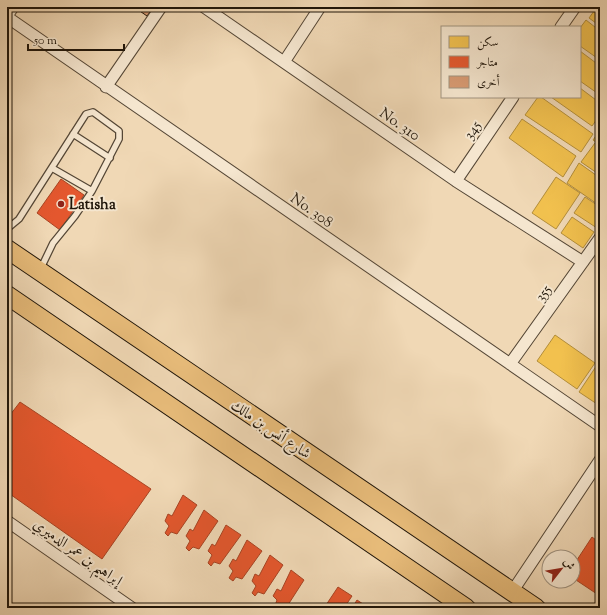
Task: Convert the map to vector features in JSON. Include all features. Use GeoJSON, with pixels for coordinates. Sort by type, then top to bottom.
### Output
{"type":"FeatureCollection","features":[{"type":"Feature","properties":{"kind":"main road","name":"شارع أنس بن مالك"},"geometry":{"type":"LineString","coordinates":[[7,249],[536,608]]}},
{"type":"Feature","properties":{"kind":"main road"},"geometry":{"type":"LineString","coordinates":[[7,294],[466,608]]}},
{"type":"Feature","properties":{"kind":"street"},"geometry":{"type":"LineString","coordinates":[[7,16],[13,7]]}},
{"type":"Feature","properties":{"kind":"street"},"geometry":{"type":"LineString","coordinates":[[106,86],[161,7]]}},
{"type":"Feature","properties":{"kind":"street","name":"No. 310"},"geometry":{"type":"LineString","coordinates":[[204,7],[456,181],[583,262]]}},
{"type":"Feature","properties":{"kind":"street"},"geometry":{"type":"LineString","coordinates":[[284,62],[320,7]]}},
{"type":"Feature","properties":{"kind":"street"},"geometry":{"type":"LineString","coordinates":[[562,26],[574,7]]}},
{"type":"Feature","properties":{"kind":"street","name":"No. 308"},"geometry":{"type":"LineString","coordinates":[[7,16],[106,86],[600,426]]}},
{"type":"Feature","properties":{"kind":"street","name":"345"},"geometry":{"type":"LineString","coordinates":[[456,181],[512,98]]}},
{"type":"Feature","properties":{"kind":"street","name":"355"},"geometry":{"type":"LineString","coordinates":[[510,364],[600,238]]}},
{"type":"Feature","properties":{"kind":"street"},"geometry":{"type":"LineString","coordinates":[[512,592],[600,460]]}},
{"type":"Feature","properties":{"kind":"street","name":"إبراهيم بن عمر الدميري"},"geometry":{"type":"LineString","coordinates":[[7,521],[132,608]]}},
{"type":"Feature","properties":{"kind":"lane"},"geometry":{"type":"LineString","coordinates":[[7,229],[19,219],[86,114],[93,112],[120,131],[119,139],[92,191],[75,216],[53,243],[39,271]]}},
{"type":"Feature","properties":{"kind":"lane"},"geometry":{"type":"LineString","coordinates":[[73,134],[110,158]]}},
{"type":"Feature","properties":{"kind":"lane"},"geometry":{"type":"LineString","coordinates":[[52,168],[92,191]]}},
{"type":"Feature","properties":{"kind":"building: سكن"},"geometry":{"type":"Polygon","coordinates":[[[597,7],[600,7],[600,26],[589,18],[597,7]]]}},
{"type":"Feature","properties":{"kind":"building: سكن"},"geometry":{"type":"Polygon","coordinates":[[[586,20],[600,31],[600,60],[581,47],[581,27],[586,20]]]}},
{"type":"Feature","properties":{"kind":"building: سكن"},"geometry":{"type":"Polygon","coordinates":[[[581,52],[600,66],[600,95],[581,82],[581,52]]]}},
{"type":"Feature","properties":{"kind":"building: سكن"},"geometry":{"type":"Polygon","coordinates":[[[581,89],[600,103],[600,115],[592,126],[552,98],[581,98],[581,89]]]}},
{"type":"Feature","properties":{"kind":"building: سكن"},"geometry":{"type":"Polygon","coordinates":[[[537,98],[542,98],[593,134],[581,152],[525,115],[537,98]]]}},
{"type":"Feature","properties":{"kind":"building: سكن"},"geometry":{"type":"Polygon","coordinates":[[[522,119],[576,156],[563,177],[509,138],[522,119]]]}},
{"type":"Feature","properties":{"kind":"building: سكن"},"geometry":{"type":"Polygon","coordinates":[[[600,130],[600,145],[593,140],[600,130]]]}},
{"type":"Feature","properties":{"kind":"building: سكن"},"geometry":{"type":"Polygon","coordinates":[[[595,143],[600,147],[600,175],[581,162],[595,143]]]}},
{"type":"Feature","properties":{"kind":"building: سكن"},"geometry":{"type":"Polygon","coordinates":[[[579,163],[600,178],[600,206],[567,183],[579,163]]]}},
{"type":"Feature","properties":{"kind":"building: سكن"},"geometry":{"type":"Polygon","coordinates":[[[556,177],[580,193],[556,229],[532,213],[556,177]]]}},
{"type":"Feature","properties":{"kind":"building: سكن"},"geometry":{"type":"Polygon","coordinates":[[[585,197],[600,207],[600,223],[597,228],[574,213],[585,197]]]}},
{"type":"Feature","properties":{"kind":"building: سكن"},"geometry":{"type":"Polygon","coordinates":[[[572,217],[594,232],[583,248],[561,233],[572,217]]]}},
{"type":"Feature","properties":{"kind":"building: سكن"},"geometry":{"type":"Polygon","coordinates":[[[555,335],[595,363],[577,389],[537,361],[555,335]]]}},
{"type":"Feature","properties":{"kind":"building: سكن"},"geometry":{"type":"Polygon","coordinates":[[[597,365],[600,366],[600,406],[579,392],[597,365]]]}},
{"type":"Feature","properties":{"kind":"building: متاجر","name":"Latisha"},"geometry":{"type":"Polygon","coordinates":[[[61,179],[84,195],[60,230],[37,213],[61,179]]]}},
{"type":"Feature","properties":{"kind":"building: متاجر"},"geometry":{"type":"Polygon","coordinates":[[[20,402],[151,489],[102,559],[7,492],[7,419],[20,402]]]}},
{"type":"Feature","properties":{"kind":"building: متاجر"},"geometry":{"type":"Polygon","coordinates":[[[183,495],[197,505],[177,534],[171,532],[168,536],[165,533],[169,526],[165,521],[168,514],[172,516],[183,495]]]}},
{"type":"Feature","properties":{"kind":"building: متاجر"},"geometry":{"type":"Polygon","coordinates":[[[204,510],[218,521],[199,549],[193,547],[189,551],[186,548],[190,541],[186,536],[190,529],[193,531],[204,510]]]}},
{"type":"Feature","properties":{"kind":"building: متاجر"},"geometry":{"type":"Polygon","coordinates":[[[226,525],[241,535],[220,564],[214,562],[211,566],[208,563],[212,555],[208,551],[212,544],[215,546],[226,525]]]}},
{"type":"Feature","properties":{"kind":"building: متاجر"},"geometry":{"type":"Polygon","coordinates":[[[592,537],[600,543],[600,596],[581,583],[581,554],[592,537]]]}},
{"type":"Feature","properties":{"kind":"building: متاجر"},"geometry":{"type":"Polygon","coordinates":[[[247,540],[262,551],[242,579],[236,577],[233,581],[229,578],[233,571],[229,566],[233,559],[236,561],[247,540]]]}},
{"type":"Feature","properties":{"kind":"building: متاجر"},"geometry":{"type":"Polygon","coordinates":[[[270,555],[283,565],[264,594],[258,592],[255,596],[252,593],[256,586],[252,581],[255,574],[259,576],[270,555]]]}},
{"type":"Feature","properties":{"kind":"building: متاجر"},"geometry":{"type":"Polygon","coordinates":[[[291,570],[304,580],[286,608],[274,608],[277,600],[273,596],[277,589],[281,591],[291,570]]]}},
{"type":"Feature","properties":{"kind":"building: متاجر"},"geometry":{"type":"Polygon","coordinates":[[[338,587],[352,596],[344,608],[324,608],[338,587]]]}},
{"type":"Feature","properties":{"kind":"building: متاجر"},"geometry":{"type":"Polygon","coordinates":[[[357,600],[369,608],[352,608],[357,600]]]}},
{"type":"Feature","properties":{"kind":"building: أخرى"},"geometry":{"type":"Polygon","coordinates":[[[134,7],[154,7],[147,16],[134,7]]]}},
{"type":"Feature","properties":{"kind":"place","name":"Latisha"},"geometry":{"type":"Point","coordinates":[61,204]}}]}
